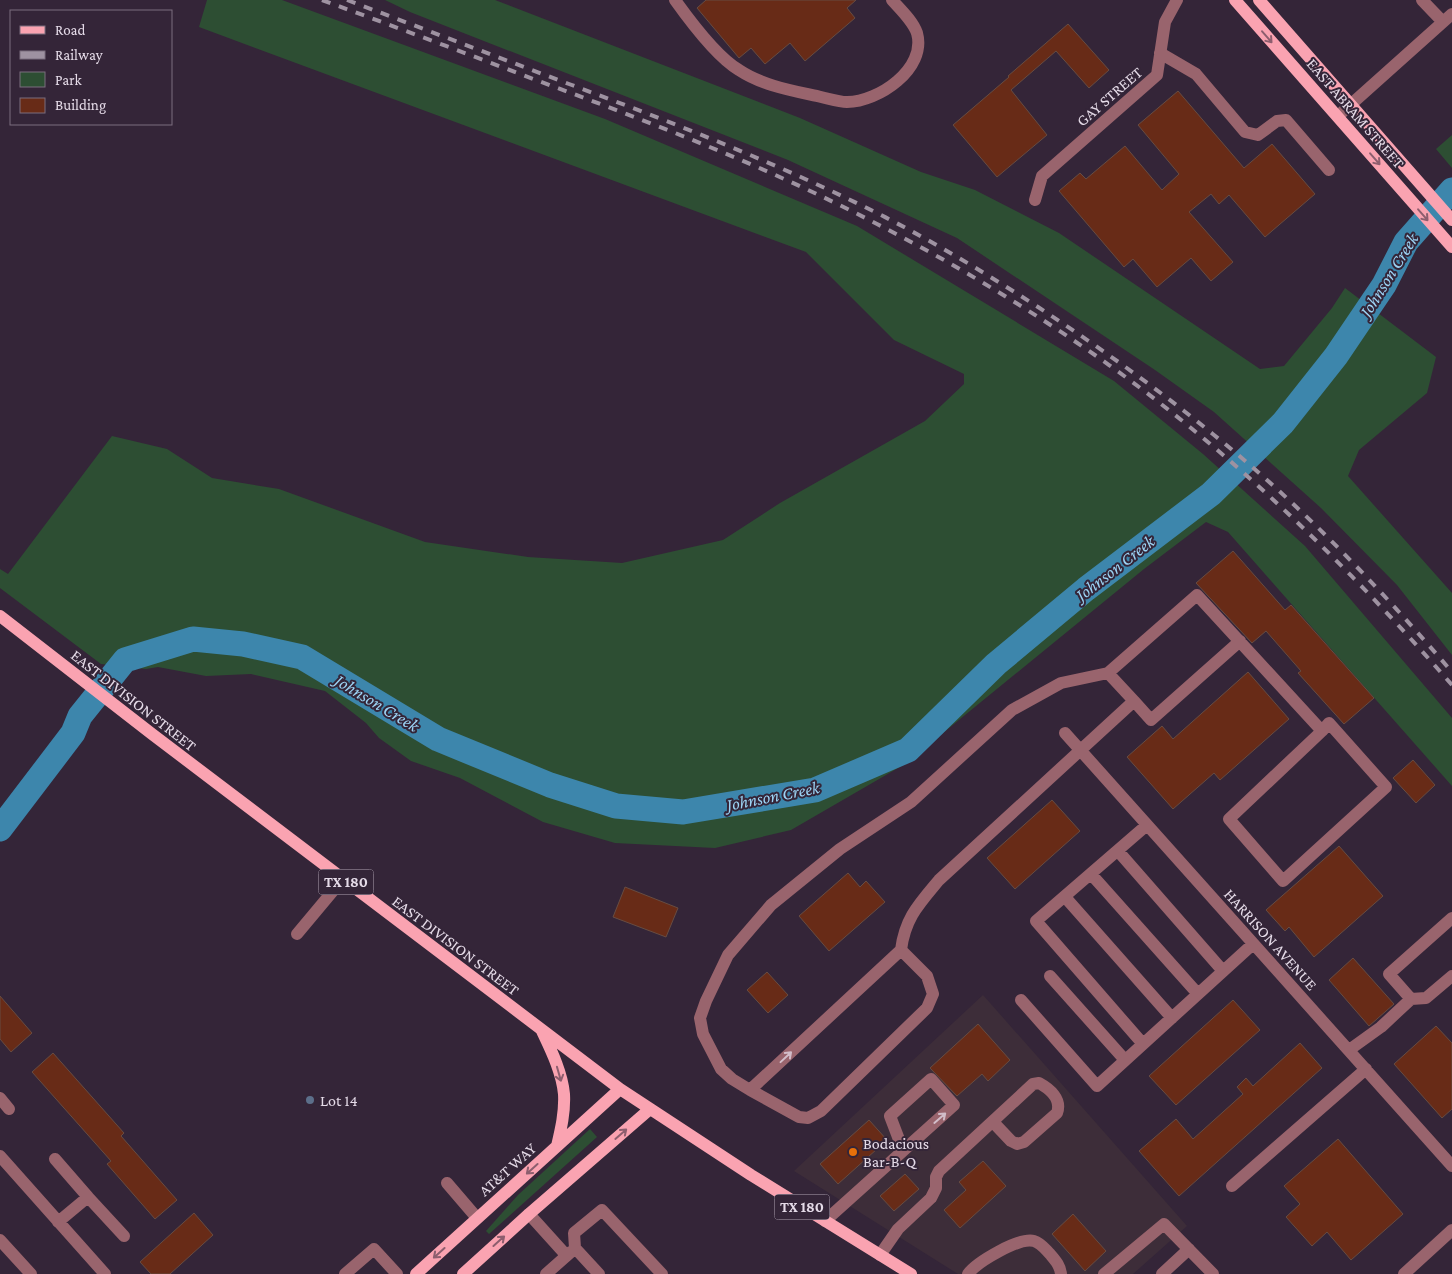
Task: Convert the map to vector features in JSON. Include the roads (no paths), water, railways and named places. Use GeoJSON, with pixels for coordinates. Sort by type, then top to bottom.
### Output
{"type":"FeatureCollection","features":[{"type":"Feature","properties":{"kind":"main road","name":"EAST ABRAM STREET"},"geometry":{"type":"LineString","coordinates":[[1235,0],[1452,247]]}},
{"type":"Feature","properties":{"kind":"main road","name":"EAST ABRAM STREET"},"geometry":{"type":"LineString","coordinates":[[1259,0],[1452,220]]}},
{"type":"Feature","properties":{"kind":"main road","name":"EAST DIVISION STREET"},"geometry":{"type":"LineString","coordinates":[[2,621],[26,637],[620,1089],[751,1175],[911,1274]]}},
{"type":"Feature","properties":{"kind":"main road"},"geometry":{"type":"LineString","coordinates":[[540,1029],[552,1052],[564,1095],[563,1117],[557,1146]]}},
{"type":"Feature","properties":{"kind":"main road","name":"AT&T WAY"},"geometry":{"type":"LineString","coordinates":[[416,1274],[620,1089]]}},
{"type":"Feature","properties":{"kind":"main road"},"geometry":{"type":"LineString","coordinates":[[463,1274],[650,1109]]}},
{"type":"Feature","properties":{"kind":"street"},"geometry":{"type":"LineString","coordinates":[[675,0],[719,54],[738,70],[763,82],[845,102],[862,101],[897,82],[908,71],[915,60],[918,44],[917,32],[909,19],[892,0]]}},
{"type":"Feature","properties":{"kind":"street","name":"GAY STREET"},"geometry":{"type":"LineString","coordinates":[[1034,200],[1042,176],[1157,75],[1165,22],[1177,0]]}},
{"type":"Feature","properties":{"kind":"street"},"geometry":{"type":"LineString","coordinates":[[1338,116],[1447,18],[1422,0]]}},
{"type":"Feature","properties":{"kind":"street"},"geometry":{"type":"LineString","coordinates":[[1160,53],[1196,74],[1245,132],[1258,135],[1277,121],[1286,120],[1329,170]]}},
{"type":"Feature","properties":{"kind":"street"},"geometry":{"type":"LineString","coordinates":[[901,950],[927,976],[933,994],[927,1008],[821,1111],[808,1118],[799,1117],[732,1079],[721,1069],[703,1034],[700,1018],[728,955],[771,905],[840,849],[911,802],[1012,710],[1061,682],[1108,673],[1197,595],[1322,731]]}},
{"type":"Feature","properties":{"kind":"street"},"geometry":{"type":"LineString","coordinates":[[1108,673],[1151,720],[1240,641]]}},
{"type":"Feature","properties":{"kind":"street"},"geometry":{"type":"LineString","coordinates":[[750,1090],[901,950],[903,938],[914,909],[939,880],[1134,701]]}},
{"type":"Feature","properties":{"kind":"street"},"geometry":{"type":"LineString","coordinates":[[1329,724],[1386,787],[1283,881],[1229,819],[1322,731],[1329,724]]}},
{"type":"Feature","properties":{"kind":"street","name":"HARRISON AVENUE"},"geometry":{"type":"LineString","coordinates":[[1065,733],[1452,1166]]}},
{"type":"Feature","properties":{"kind":"street"},"geometry":{"type":"LineString","coordinates":[[1143,1044],[1036,921],[1148,825]]}},
{"type":"Feature","properties":{"kind":"street"},"geometry":{"type":"LineString","coordinates":[[1118,850],[1223,971]]}},
{"type":"Feature","properties":{"kind":"street"},"geometry":{"type":"LineString","coordinates":[[1091,874],[1198,994]]}},
{"type":"Feature","properties":{"kind":"street"},"geometry":{"type":"LineString","coordinates":[[297,934],[343,879]]}},
{"type":"Feature","properties":{"kind":"street"},"geometry":{"type":"LineString","coordinates":[[1065,897],[1172,1018]]}},
{"type":"Feature","properties":{"kind":"street"},"geometry":{"type":"LineString","coordinates":[[1411,998],[1389,974],[1452,918]]}},
{"type":"Feature","properties":{"kind":"street"},"geometry":{"type":"LineString","coordinates":[[1021,1000],[1096,1086],[1253,944]]}},
{"type":"Feature","properties":{"kind":"street"},"geometry":{"type":"LineString","coordinates":[[1050,976],[1125,1060]]}},
{"type":"Feature","properties":{"kind":"street"},"geometry":{"type":"LineString","coordinates":[[1349,1050],[1381,1027],[1411,998],[1426,998],[1452,976]]}},
{"type":"Feature","properties":{"kind":"street"},"geometry":{"type":"LineString","coordinates":[[1232,1186],[1366,1070]]}},
{"type":"Feature","properties":{"kind":"street"},"geometry":{"type":"LineString","coordinates":[[825,1221],[954,1105],[931,1079],[890,1116],[903,1150]]}},
{"type":"Feature","properties":{"kind":"street"},"geometry":{"type":"LineString","coordinates":[[880,1255],[898,1229],[931,1198],[936,1188],[936,1177],[939,1171],[1034,1084],[1039,1083],[1046,1087],[1058,1101],[1057,1113],[1024,1142],[1017,1144],[1011,1141],[993,1122]]}},
{"type":"Feature","properties":{"kind":"street"},"geometry":{"type":"LineString","coordinates":[[0,1098],[9,1109]]}},
{"type":"Feature","properties":{"kind":"street"},"geometry":{"type":"LineString","coordinates":[[0,1156],[105,1274]]}},
{"type":"Feature","properties":{"kind":"street"},"geometry":{"type":"LineString","coordinates":[[55,1159],[124,1236]]}},
{"type":"Feature","properties":{"kind":"street"},"geometry":{"type":"LineString","coordinates":[[446,1182],[477,1218]]}},
{"type":"Feature","properties":{"kind":"street"},"geometry":{"type":"LineString","coordinates":[[58,1222],[88,1197]]}},
{"type":"Feature","properties":{"kind":"street"},"geometry":{"type":"LineString","coordinates":[[546,1274],[571,1252],[574,1233],[602,1210],[662,1274]]}},
{"type":"Feature","properties":{"kind":"street"},"geometry":{"type":"LineString","coordinates":[[529,1214],[571,1252],[599,1274]]}},
{"type":"Feature","properties":{"kind":"street"},"geometry":{"type":"LineString","coordinates":[[1104,1274],[1164,1224],[1213,1274]]}},
{"type":"Feature","properties":{"kind":"street"},"geometry":{"type":"LineString","coordinates":[[1404,1274],[1452,1230]]}},
{"type":"Feature","properties":{"kind":"street"},"geometry":{"type":"LineString","coordinates":[[0,1240],[31,1274]]}},
{"type":"Feature","properties":{"kind":"street"},"geometry":{"type":"LineString","coordinates":[[968,1274],[974,1267],[989,1258],[1025,1241],[1044,1246],[1059,1264],[1061,1274]]}},
{"type":"Feature","properties":{"kind":"street"},"geometry":{"type":"LineString","coordinates":[[345,1274],[374,1249],[397,1274]]}},
{"type":"Feature","properties":{"kind":"street"},"geometry":{"type":"LineString","coordinates":[[1162,1274],[1189,1249]]}},
{"type":"Feature","properties":{"kind":"waterway","name":"Johnson Creek"},"geometry":{"type":"LineString","coordinates":[[0,829],[73,733],[80,716],[125,660],[193,639],[243,644],[302,657],[438,739],[550,785],[616,806],[683,812],[815,790],[908,750],[996,664],[1086,589],[1211,494],[1283,423],[1336,356],[1384,285],[1406,242],[1452,190]]}},
{"type":"Feature","properties":{"kind":"railway"},"geometry":{"type":"LineString","coordinates":[[322,0],[623,113],[752,165],[877,224],[992,288],[1102,360],[1197,433],[1286,512],[1329,554],[1412,640],[1452,685]]}},
{"type":"Feature","properties":{"kind":"railway"},"geometry":{"type":"LineString","coordinates":[[347,0],[648,114],[765,161],[879,214],[980,270],[1061,322],[1128,369],[1193,418],[1246,462],[1308,518],[1368,578],[1452,672]]}},
{"type":"Feature","properties":{"kind":"place","name":"Lot 14"},"geometry":{"type":"Point","coordinates":[310,1100]}},
{"type":"Feature","properties":{"kind":"place","name":"Bodacious Bar-B-Q"},"geometry":{"type":"Point","coordinates":[853,1152]}}]}
